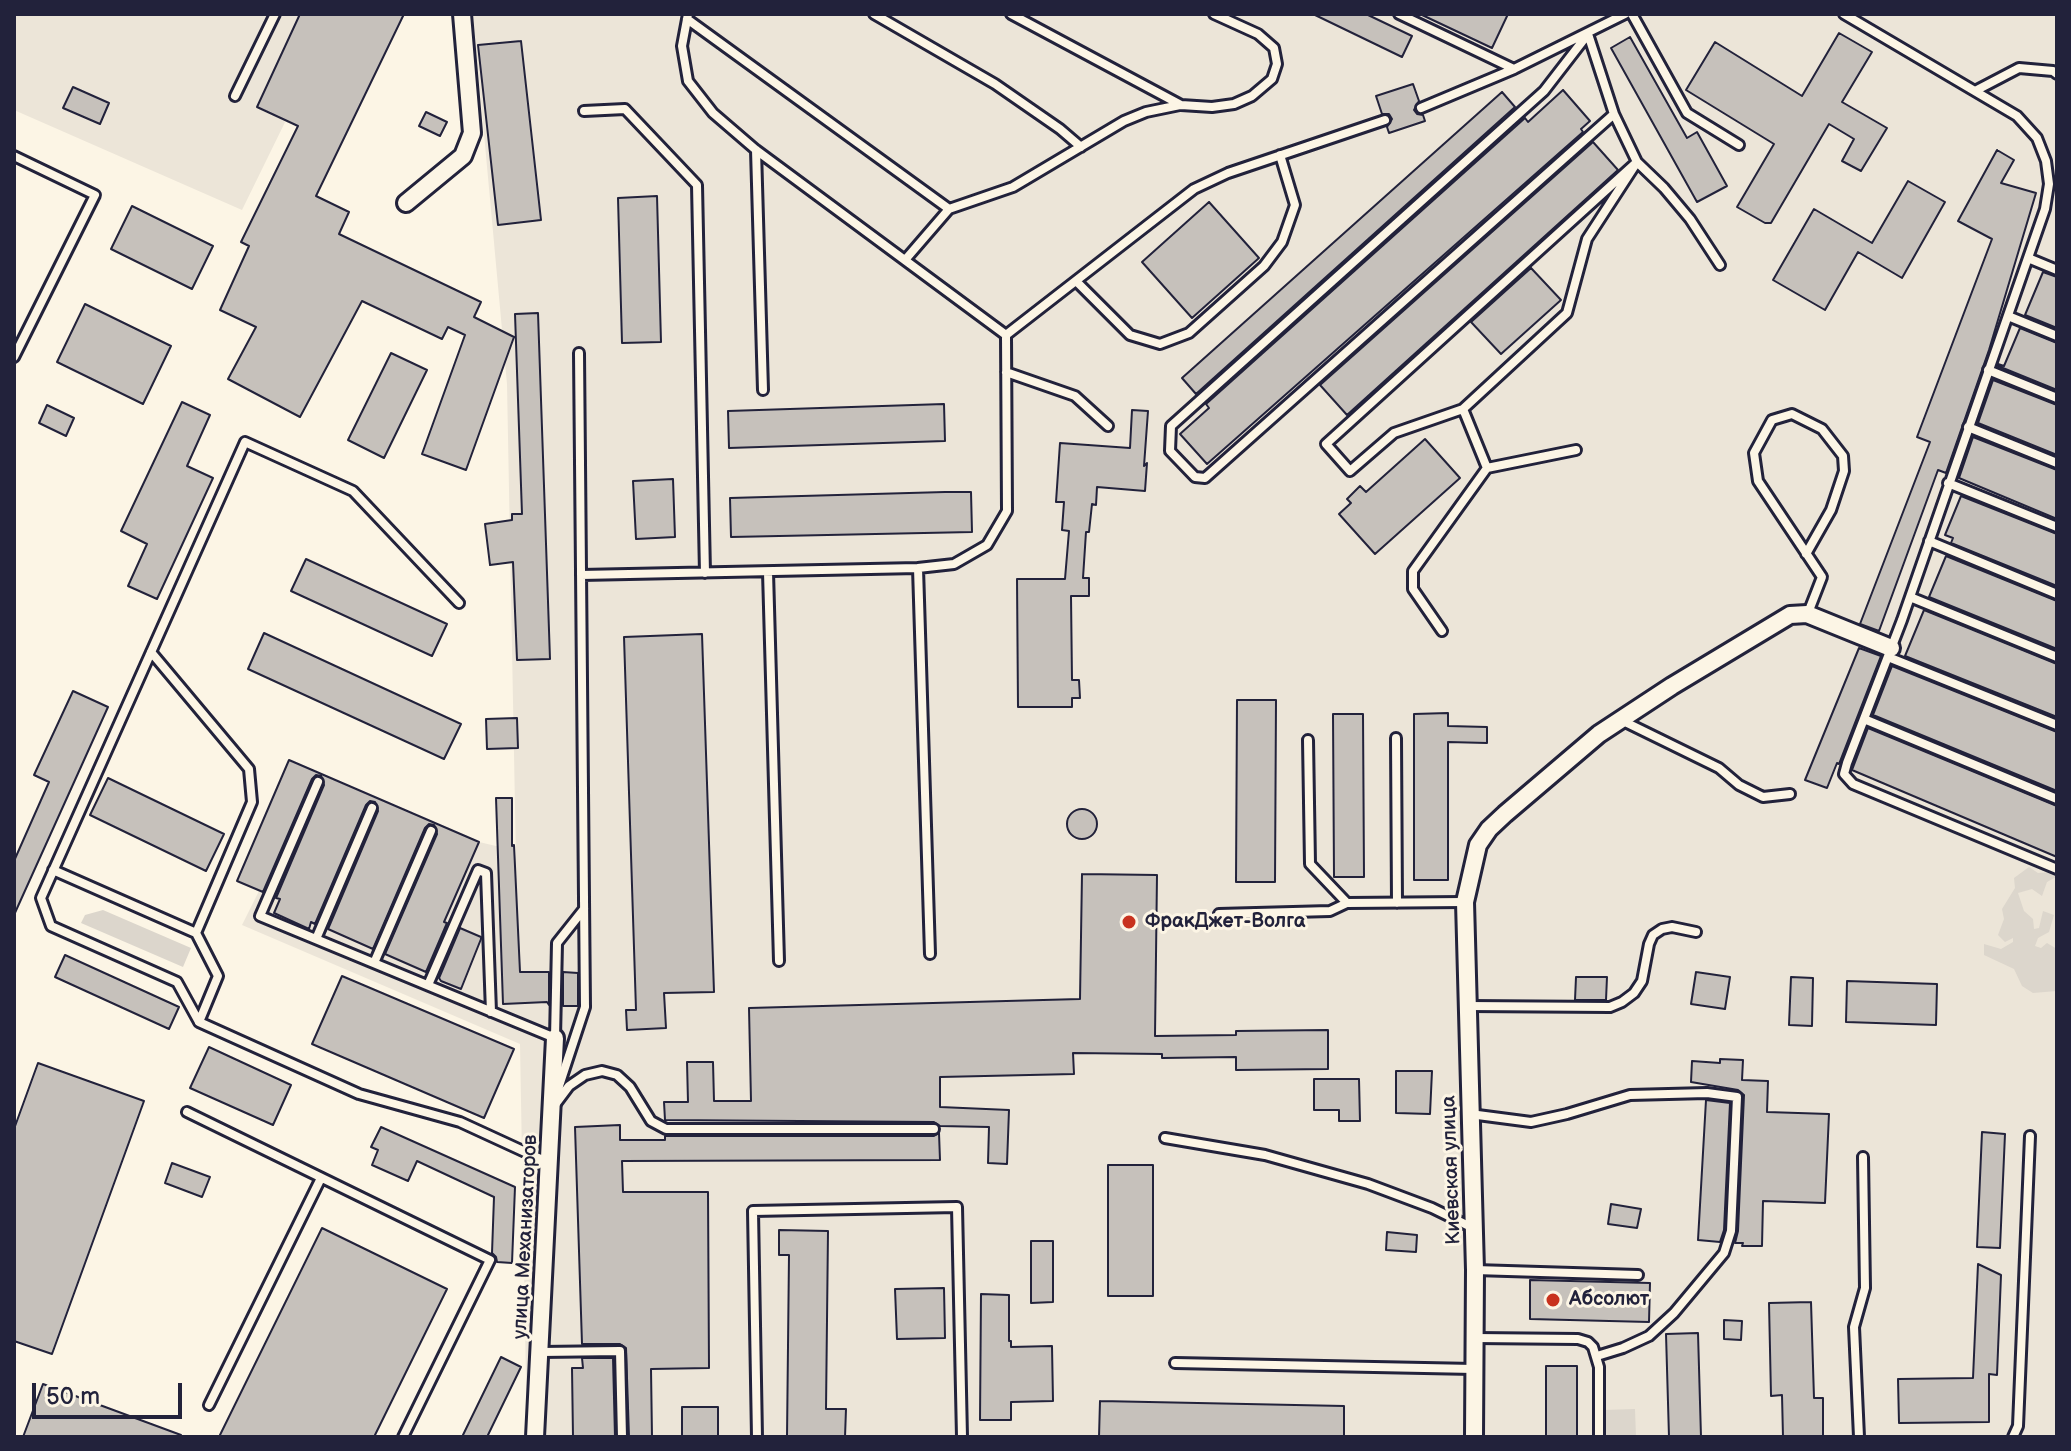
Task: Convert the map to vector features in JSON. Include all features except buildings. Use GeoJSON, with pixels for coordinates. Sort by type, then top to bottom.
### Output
{"type":"FeatureCollection","features":[{"type":"Feature","properties":{"kind":"street"},"geometry":{"type":"LineString","coordinates":[[406,203],[463,156],[472,133],[462,14]]}},
{"type":"Feature","properties":{"kind":"street"},"geometry":{"type":"LineString","coordinates":[[1807,614],[1890,652]]}},
{"type":"Feature","properties":{"kind":"street","name":"Киевская улица"},"geometry":{"type":"LineString","coordinates":[[1474,1437],[1475,1270],[1465,902],[1478,845],[1489,829],[1599,734],[1790,615],[1807,614]]}},
{"type":"Feature","properties":{"kind":"street","name":"улица Механизаторов"},"geometry":{"type":"LineString","coordinates":[[535,1437],[555,1038]]}},
{"type":"Feature","properties":{"kind":"lane"},"geometry":{"type":"LineString","coordinates":[[235,96],[275,14]]}},
{"type":"Feature","properties":{"kind":"lane"},"geometry":{"type":"LineString","coordinates":[[874,14],[995,84],[1081,147]]}},
{"type":"Feature","properties":{"kind":"lane"},"geometry":{"type":"LineString","coordinates":[[1011,14],[1181,105]]}},
{"type":"Feature","properties":{"kind":"lane"},"geometry":{"type":"LineString","coordinates":[[905,260],[949,209],[1013,187],[1124,121],[1146,112],[1181,105],[1212,107],[1234,104],[1252,96],[1272,79],[1277,64],[1274,48],[1258,34],[1214,14]]}},
{"type":"Feature","properties":{"kind":"lane"},"geometry":{"type":"LineString","coordinates":[[1399,14],[1418,18],[1514,69]]}},
{"type":"Feature","properties":{"kind":"lane"},"geometry":{"type":"LineString","coordinates":[[1421,108],[1514,69],[1625,14]]}},
{"type":"Feature","properties":{"kind":"lane"},"geometry":{"type":"LineString","coordinates":[[1632,14],[1687,113],[1739,145]]}},
{"type":"Feature","properties":{"kind":"lane"},"geometry":{"type":"LineString","coordinates":[[1844,14],[2017,116],[2037,138],[2046,161],[2049,184],[2045,209],[2008,316],[1910,597],[1844,774],[1853,784],[2057,869]]}},
{"type":"Feature","properties":{"kind":"lane"},"geometry":{"type":"LineString","coordinates":[[949,209],[688,16],[682,46],[688,81],[713,113],[756,150],[1006,335]]}},
{"type":"Feature","properties":{"kind":"lane"},"geometry":{"type":"LineString","coordinates":[[1588,34],[1544,91],[1171,426],[1170,451],[1195,477],[1205,478],[1614,114]]}},
{"type":"Feature","properties":{"kind":"lane"},"geometry":{"type":"LineString","coordinates":[[1588,34],[1614,114],[1637,162],[1690,219],[1720,265]]}},
{"type":"Feature","properties":{"kind":"lane"},"geometry":{"type":"LineString","coordinates":[[1975,91],[2019,68],[2057,74]]}},
{"type":"Feature","properties":{"kind":"lane"},"geometry":{"type":"LineString","coordinates":[[584,111],[625,109],[697,185],[705,573]]}},
{"type":"Feature","properties":{"kind":"lane"},"geometry":{"type":"LineString","coordinates":[[1006,335],[1194,189],[1228,173],[1385,120]]}},
{"type":"Feature","properties":{"kind":"lane"},"geometry":{"type":"LineString","coordinates":[[756,150],[763,390]]}},
{"type":"Feature","properties":{"kind":"lane"},"geometry":{"type":"LineString","coordinates":[[1076,281],[1130,335],[1160,344],[1189,333],[1264,266],[1282,242],[1295,205],[1280,155]]}},
{"type":"Feature","properties":{"kind":"lane"},"geometry":{"type":"LineString","coordinates":[[14,156],[95,195],[14,357]]}},
{"type":"Feature","properties":{"kind":"lane"},"geometry":{"type":"LineString","coordinates":[[1637,162],[1587,239],[1567,313],[1463,409],[1394,433],[1350,471],[1326,444],[1637,162]]}},
{"type":"Feature","properties":{"kind":"lane"},"geometry":{"type":"LineString","coordinates":[[2047,195],[2057,200]]}},
{"type":"Feature","properties":{"kind":"lane"},"geometry":{"type":"LineString","coordinates":[[2028,258],[2057,270]]}},
{"type":"Feature","properties":{"kind":"lane"},"geometry":{"type":"LineString","coordinates":[[2008,316],[2057,336]]}},
{"type":"Feature","properties":{"kind":"lane"},"geometry":{"type":"LineString","coordinates":[[581,575],[918,568],[954,564],[987,545],[1007,511],[1006,335]]}},
{"type":"Feature","properties":{"kind":"lane"},"geometry":{"type":"LineString","coordinates":[[552,1109],[585,1007],[579,353]]}},
{"type":"Feature","properties":{"kind":"lane"},"geometry":{"type":"LineString","coordinates":[[1988,370],[2057,398]]}},
{"type":"Feature","properties":{"kind":"lane"},"geometry":{"type":"LineString","coordinates":[[1006,372],[1075,396],[1108,426]]}},
{"type":"Feature","properties":{"kind":"lane"},"geometry":{"type":"LineString","coordinates":[[1463,409],[1487,468]]}},
{"type":"Feature","properties":{"kind":"lane"},"geometry":{"type":"LineString","coordinates":[[1806,554],[1831,510],[1844,471],[1843,456],[1822,429],[1792,414],[1772,420],[1754,453],[1758,481],[1806,554],[1822,577],[1807,614]]}},
{"type":"Feature","properties":{"kind":"lane"},"geometry":{"type":"LineString","coordinates":[[1968,427],[2057,463]]}},
{"type":"Feature","properties":{"kind":"lane"},"geometry":{"type":"LineString","coordinates":[[459,603],[353,491],[245,442],[41,898],[51,926],[177,982],[199,1022],[359,1094],[460,1122],[549,1163]]}},
{"type":"Feature","properties":{"kind":"lane"},"geometry":{"type":"LineString","coordinates":[[1442,631],[1413,589],[1413,571],[1487,468],[1576,450]]}},
{"type":"Feature","properties":{"kind":"lane"},"geometry":{"type":"LineString","coordinates":[[1948,483],[2057,527]]}},
{"type":"Feature","properties":{"kind":"lane"},"geometry":{"type":"LineString","coordinates":[[1929,541],[2057,594]]}},
{"type":"Feature","properties":{"kind":"lane"},"geometry":{"type":"LineString","coordinates":[[918,568],[930,954]]}},
{"type":"Feature","properties":{"kind":"lane"},"geometry":{"type":"LineString","coordinates":[[768,572],[779,961]]}},
{"type":"Feature","properties":{"kind":"lane"},"geometry":{"type":"LineString","coordinates":[[1910,597],[2057,657]]}},
{"type":"Feature","properties":{"kind":"lane"},"geometry":{"type":"LineString","coordinates":[[151,652],[249,769],[252,802],[196,933]]}},
{"type":"Feature","properties":{"kind":"lane"},"geometry":{"type":"LineString","coordinates":[[1890,652],[2057,725]]}},
{"type":"Feature","properties":{"kind":"lane"},"geometry":{"type":"LineString","coordinates":[[1621,719],[1719,768],[1739,785],[1763,797],[1790,794]]}},
{"type":"Feature","properties":{"kind":"lane"},"geometry":{"type":"LineString","coordinates":[[1864,719],[2057,799]]}},
{"type":"Feature","properties":{"kind":"lane"},"geometry":{"type":"LineString","coordinates":[[1396,738],[1397,903]]}},
{"type":"Feature","properties":{"kind":"lane"},"geometry":{"type":"LineString","coordinates":[[1308,740],[1310,864],[1347,903]]}},
{"type":"Feature","properties":{"kind":"lane"},"geometry":{"type":"LineString","coordinates":[[318,782],[260,916],[555,1038],[557,943],[584,909]]}},
{"type":"Feature","properties":{"kind":"lane"},"geometry":{"type":"LineString","coordinates":[[316,939],[372,808]]}},
{"type":"Feature","properties":{"kind":"lane"},"geometry":{"type":"LineString","coordinates":[[374,963],[431,831]]}},
{"type":"Feature","properties":{"kind":"lane"},"geometry":{"type":"LineString","coordinates":[[53,870],[196,933],[218,976],[199,1022]]}},
{"type":"Feature","properties":{"kind":"lane"},"geometry":{"type":"LineString","coordinates":[[428,985],[478,870],[486,873],[491,1012]]}},
{"type":"Feature","properties":{"kind":"lane"},"geometry":{"type":"LineString","coordinates":[[1219,914],[1330,911],[1347,903],[1465,902]]}},
{"type":"Feature","properties":{"kind":"lane"},"geometry":{"type":"LineString","coordinates":[[1468,1006],[1610,1007],[1634,993],[1642,981],[1653,935],[1672,927],[1696,932]]}},
{"type":"Feature","properties":{"kind":"lane"},"geometry":{"type":"LineString","coordinates":[[552,1109],[569,1086],[585,1075],[602,1071],[617,1075],[630,1087],[651,1121],[666,1129],[934,1129]]}},
{"type":"Feature","properties":{"kind":"lane"},"geometry":{"type":"LineString","coordinates":[[1469,1114],[1531,1122],[1630,1095],[1707,1093],[1737,1097],[1731,1231],[1724,1253],[1674,1313],[1649,1336],[1597,1356]]}},
{"type":"Feature","properties":{"kind":"lane"},"geometry":{"type":"LineString","coordinates":[[187,1112],[490,1260],[403,1437]]}},
{"type":"Feature","properties":{"kind":"lane"},"geometry":{"type":"LineString","coordinates":[[2013,1437],[2018,1426],[2030,1136]]}},
{"type":"Feature","properties":{"kind":"lane"},"geometry":{"type":"LineString","coordinates":[[1165,1138],[1265,1155],[1368,1184],[1432,1208],[1473,1228]]}},
{"type":"Feature","properties":{"kind":"lane"},"geometry":{"type":"LineString","coordinates":[[1859,1437],[1854,1327],[1865,1288],[1863,1157]]}},
{"type":"Feature","properties":{"kind":"lane"},"geometry":{"type":"LineString","coordinates":[[209,1405],[321,1178]]}},
{"type":"Feature","properties":{"kind":"lane"},"geometry":{"type":"LineString","coordinates":[[757,1437],[753,1211],[957,1207],[962,1437]]}},
{"type":"Feature","properties":{"kind":"lane"},"geometry":{"type":"LineString","coordinates":[[1475,1270],[1638,1275]]}},
{"type":"Feature","properties":{"kind":"lane"},"geometry":{"type":"LineString","coordinates":[[1475,1338],[1578,1339],[1588,1342],[1597,1356],[1599,1437]]}},
{"type":"Feature","properties":{"kind":"lane"},"geometry":{"type":"LineString","coordinates":[[541,1352],[620,1351],[622,1437]]}},
{"type":"Feature","properties":{"kind":"lane"},"geometry":{"type":"LineString","coordinates":[[1175,1363],[1475,1369]]}},
{"type":"Feature","properties":{"kind":"shaded area"},"geometry":{"type":"Polygon","coordinates":[[[14,14],[338,14],[242,210],[14,110],[14,14]]]}},
{"type":"Feature","properties":{"kind":"shaded area"},"geometry":{"type":"Polygon","coordinates":[[[473,14],[2057,14],[2057,1437],[527,1437],[520,1044],[242,925],[259,891],[237,881],[289,760],[479,842],[496,846],[514,845],[516,860],[507,384],[473,14]]]}},
{"type":"Feature","properties":{"kind":"shaded area"},"geometry":{"type":"Polygon","coordinates":[[[2029,867],[2038,873],[2053,872],[2056,877],[2047,882],[2042,896],[2032,889],[2018,893],[2024,911],[2033,919],[2034,929],[2039,928],[2043,911],[2054,915],[2049,932],[2038,938],[2035,946],[2041,948],[2047,943],[2057,949],[2057,991],[2033,993],[2022,986],[2014,969],[1984,955],[1984,944],[2001,949],[2013,942],[2013,938],[2005,942],[1998,935],[2004,919],[2002,909],[2015,888],[2014,878],[2029,867]]]}},
{"type":"Feature","properties":{"kind":"shaded area"},"geometry":{"type":"Polygon","coordinates":[[[103,910],[191,948],[183,967],[81,923],[85,915],[103,910]]]}},
{"type":"Feature","properties":{"kind":"shaded area"},"geometry":{"type":"Polygon","coordinates":[[[1635,1409],[1636,1437],[1604,1437],[1603,1410],[1635,1409]]]}},
{"type":"Feature","properties":{"kind":"place","name":"ФракДжет-Волга"},"geometry":{"type":"Point","coordinates":[1129,922]}},
{"type":"Feature","properties":{"kind":"place","name":"Абсолют"},"geometry":{"type":"Point","coordinates":[1553,1300]}}]}
